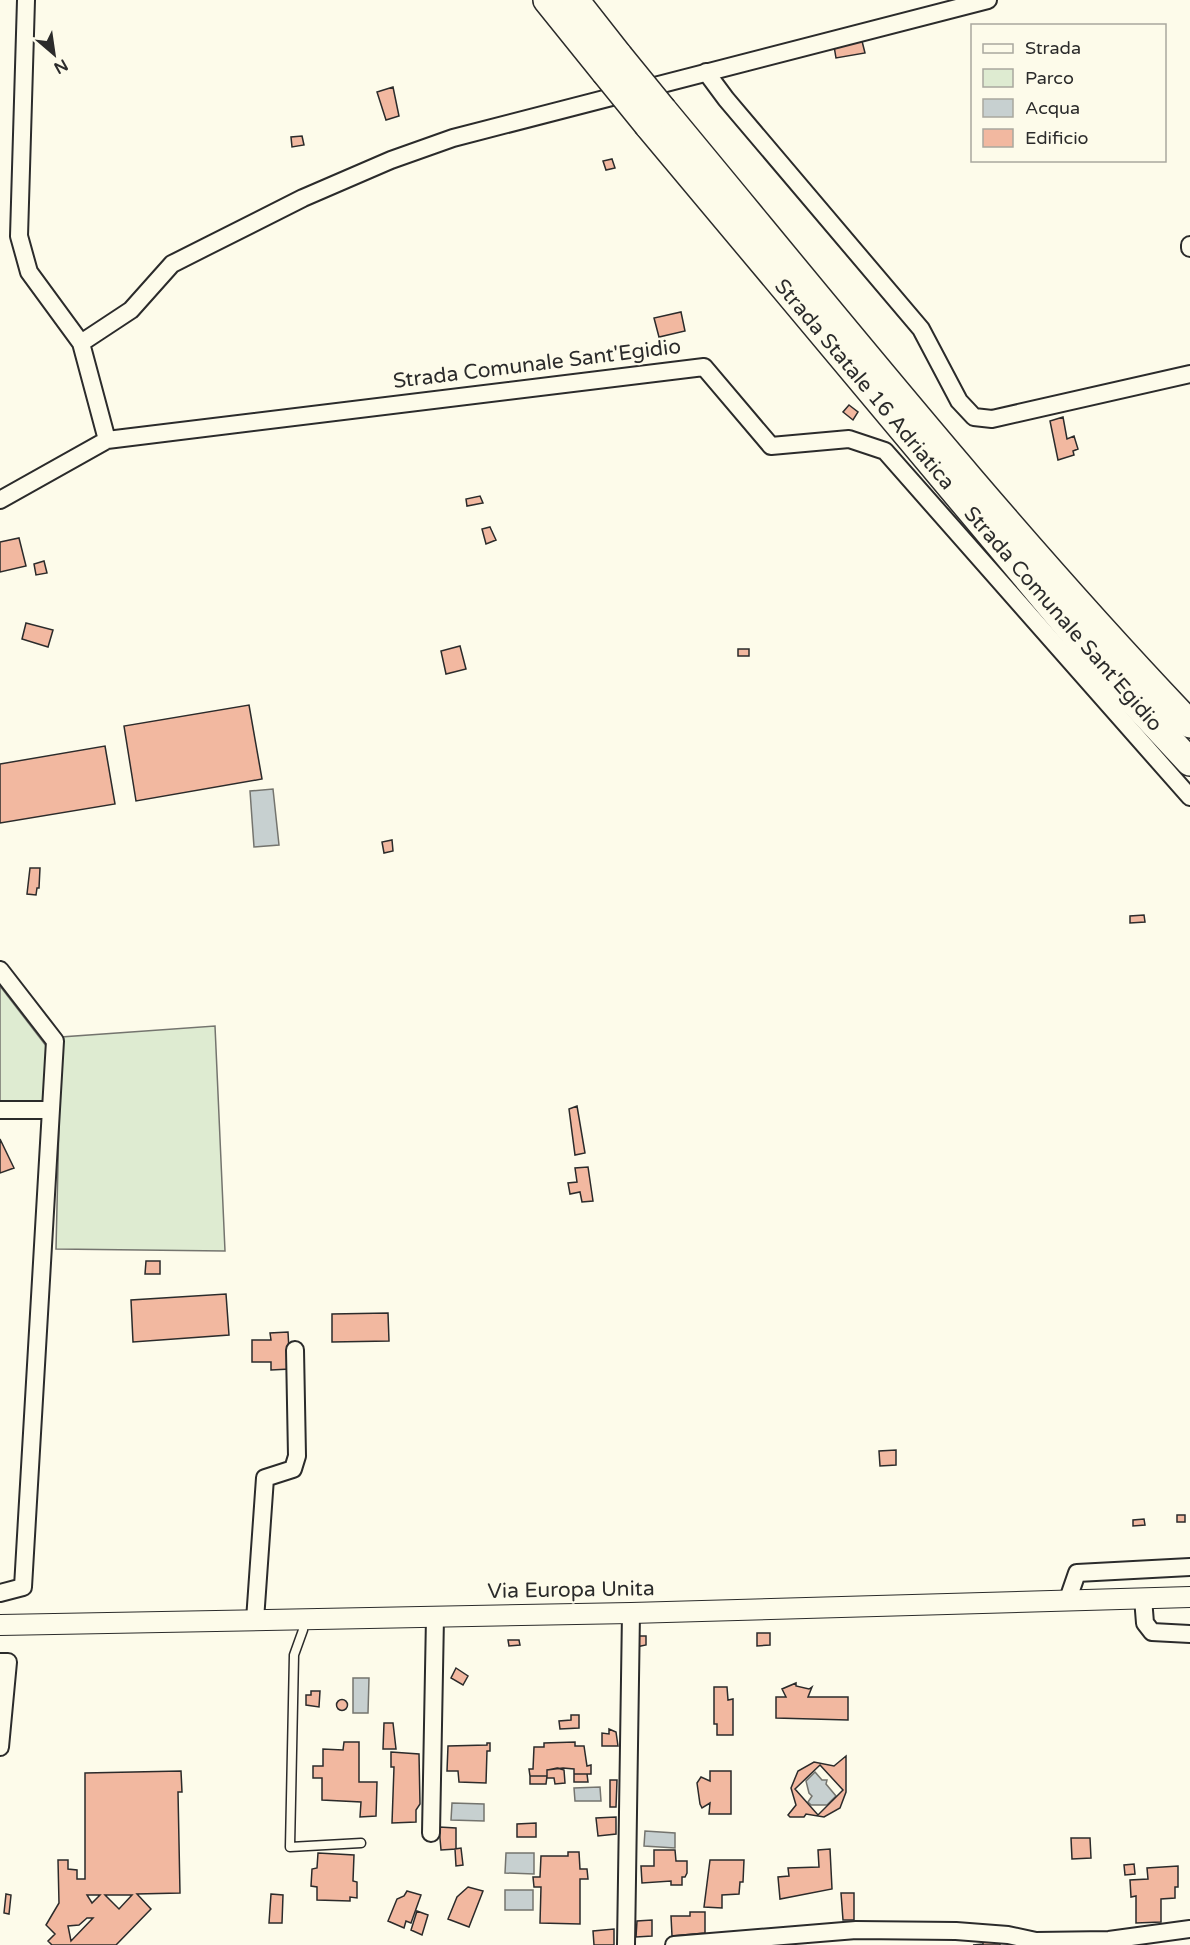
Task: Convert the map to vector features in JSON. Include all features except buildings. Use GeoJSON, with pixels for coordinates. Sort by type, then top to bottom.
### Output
{"type":"FeatureCollection","features":[{"type":"Feature","properties":{"kind":"highway","name":"Strada Statale 16 Adriatica"},"geometry":{"type":"LineString","coordinates":[[548,0],[612,64],[1105,671],[1190,762]]}},
{"type":"Feature","properties":{"kind":"highway","name":"Strada Statale 16 Adriatica"},"geometry":{"type":"LineString","coordinates":[[574,0],[612,64]]}},
{"type":"Feature","properties":{"kind":"highway","name":"Strada Statale 16 Adriatica"},"geometry":{"type":"LineString","coordinates":[[655,118],[1122,653],[1190,724]]}},
{"type":"Feature","properties":{"kind":"street"},"geometry":{"type":"LineString","coordinates":[[26,0],[19,236],[29,272],[81,343],[107,440]]}},
{"type":"Feature","properties":{"kind":"street"},"geometry":{"type":"LineString","coordinates":[[81,343],[131,310],[172,264],[303,198],[391,160],[453,138],[988,0]]}},
{"type":"Feature","properties":{"kind":"street"},"geometry":{"type":"LineString","coordinates":[[706,72],[733,108],[921,329],[959,401],[974,417],[992,419],[1190,374]]}},
{"type":"Feature","properties":{"kind":"street","name":"Strada Comunale Sant'Egidio"},"geometry":{"type":"LineString","coordinates":[[0,500],[107,440],[704,367],[771,446],[849,439],[885,451],[1190,797]]}},
{"type":"Feature","properties":{"kind":"street"},"geometry":{"type":"LineString","coordinates":[[0,969],[56,1041],[23,1587],[0,1593]]}},
{"type":"Feature","properties":{"kind":"street"},"geometry":{"type":"LineString","coordinates":[[0,1110],[51,1110]]}},
{"type":"Feature","properties":{"kind":"street"},"geometry":{"type":"LineString","coordinates":[[255,1620],[265,1478],[293,1469],[297,1456],[295,1350]]}},
{"type":"Feature","properties":{"kind":"street"},"geometry":{"type":"LineString","coordinates":[[1068,1599],[1077,1573],[1190,1567]]}},
{"type":"Feature","properties":{"kind":"street"},"geometry":{"type":"LineString","coordinates":[[1190,1583],[1143,1598],[1145,1623],[1152,1632],[1190,1634]]}},
{"type":"Feature","properties":{"kind":"street","name":"Via Europa Unita"},"geometry":{"type":"LineString","coordinates":[[0,1625],[630,1613],[1190,1597]]}},
{"type":"Feature","properties":{"kind":"street"},"geometry":{"type":"LineString","coordinates":[[626,1945],[630,1613]]}},
{"type":"Feature","properties":{"kind":"street"},"geometry":{"type":"LineString","coordinates":[[431,1833],[435,1617]]}},
{"type":"Feature","properties":{"kind":"street"},"geometry":{"type":"LineString","coordinates":[[0,1662],[8,1662],[0,1747]]}},
{"type":"Feature","properties":{"kind":"street"},"geometry":{"type":"LineString","coordinates":[[674,1945],[870,1938],[956,1931],[1008,1935],[1036,1941],[1109,1940],[1190,1929]]}},
{"type":"Feature","properties":{"kind":"lane"},"geometry":{"type":"LineString","coordinates":[[303,1620],[303,1630],[294,1655],[290,1847],[361,1843]]}},
{"type":"Feature","properties":{"kind":"green space"},"geometry":{"type":"Polygon","coordinates":[[[0,986],[47,1047],[44,1102],[0,1102],[0,986]]]}},
{"type":"Feature","properties":{"kind":"green space"},"geometry":{"type":"Polygon","coordinates":[[[215,1026],[225,1251],[56,1249],[61,1037],[215,1026]]]}},
{"type":"Feature","properties":{"kind":"water"},"geometry":{"type":"Polygon","coordinates":[[[273,789],[279,845],[254,847],[250,791],[273,789]]]}},
{"type":"Feature","properties":{"kind":"water"},"geometry":{"type":"Polygon","coordinates":[[[353,1678],[369,1678],[368,1713],[353,1713],[353,1678]]]}},
{"type":"Feature","properties":{"kind":"water"},"geometry":{"type":"Polygon","coordinates":[[[815,1772],[822,1780],[827,1780],[826,1784],[836,1796],[827,1805],[811,1805],[808,1802],[812,1796],[806,1781],[815,1772]]]}},
{"type":"Feature","properties":{"kind":"water"},"geometry":{"type":"Polygon","coordinates":[[[600,1787],[601,1801],[575,1801],[574,1788],[600,1787]]]}},
{"type":"Feature","properties":{"kind":"water"},"geometry":{"type":"Polygon","coordinates":[[[452,1803],[484,1804],[484,1821],[451,1820],[452,1803]]]}},
{"type":"Feature","properties":{"kind":"water"},"geometry":{"type":"Polygon","coordinates":[[[645,1831],[675,1833],[675,1848],[644,1846],[645,1831]]]}},
{"type":"Feature","properties":{"kind":"water"},"geometry":{"type":"Polygon","coordinates":[[[506,1853],[534,1853],[534,1874],[505,1873],[506,1853]]]}},
{"type":"Feature","properties":{"kind":"water"},"geometry":{"type":"Polygon","coordinates":[[[505,1890],[533,1890],[533,1910],[505,1910],[505,1890]]]}}]}
